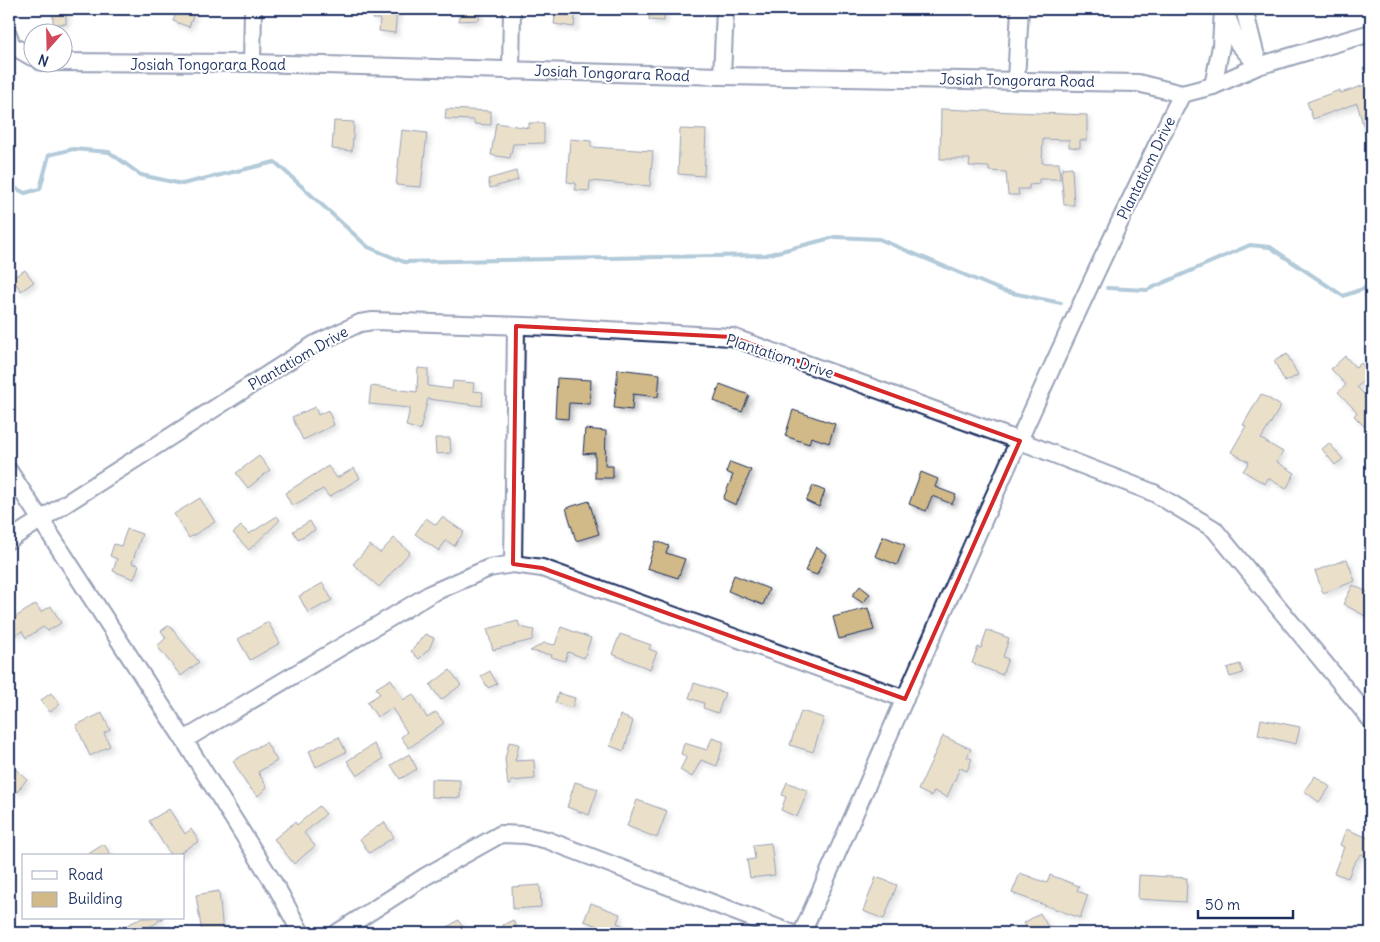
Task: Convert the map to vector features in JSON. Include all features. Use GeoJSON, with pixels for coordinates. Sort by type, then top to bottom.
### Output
{"type":"FeatureCollection","features":[{"type":"Feature","properties":{"kind":"street"},"geometry":{"type":"LineString","coordinates":[[252,63],[253,9]]}},
{"type":"Feature","properties":{"kind":"street"},"geometry":{"type":"LineString","coordinates":[[511,70],[512,9]]}},
{"type":"Feature","properties":{"kind":"street"},"geometry":{"type":"LineString","coordinates":[[722,76],[725,9]]}},
{"type":"Feature","properties":{"kind":"street"},"geometry":{"type":"LineString","coordinates":[[1016,80],[1020,9]]}},
{"type":"Feature","properties":{"kind":"street"},"geometry":{"type":"LineString","coordinates":[[1224,9],[1237,42],[1258,66]]}},
{"type":"Feature","properties":{"kind":"street"},"geometry":{"type":"LineString","coordinates":[[1213,86],[1222,46],[1224,9]]}},
{"type":"Feature","properties":{"kind":"street"},"geometry":{"type":"LineString","coordinates":[[1244,9],[1258,66]]}},
{"type":"Feature","properties":{"kind":"street"},"geometry":{"type":"LineString","coordinates":[[1182,94],[1213,86],[1258,66],[1371,34]]}},
{"type":"Feature","properties":{"kind":"street"},"geometry":{"type":"LineString","coordinates":[[10,40],[22,50]]}},
{"type":"Feature","properties":{"kind":"street","name":"Josiah Tongorara Road"},"geometry":{"type":"LineString","coordinates":[[72,62],[252,63],[722,76],[1138,82],[1182,94]]}},
{"type":"Feature","properties":{"kind":"street","name":"Plantatiom Drive"},"geometry":{"type":"LineString","coordinates":[[9,540],[315,344],[360,323],[373,321],[732,337],[1020,441],[1143,172],[1182,94]]}},
{"type":"Feature","properties":{"kind":"street"},"geometry":{"type":"LineString","coordinates":[[513,564],[516,326]]}},
{"type":"Feature","properties":{"kind":"street"},"geometry":{"type":"LineString","coordinates":[[802,933],[1020,441],[1154,493],[1214,529],[1371,720]]}},
{"type":"Feature","properties":{"kind":"street"},"geometry":{"type":"LineString","coordinates":[[9,470],[184,740],[278,890],[301,933]]}},
{"type":"Feature","properties":{"kind":"street"},"geometry":{"type":"LineString","coordinates":[[184,740],[432,593],[490,568],[513,564],[542,568],[905,699]]}},
{"type":"Feature","properties":{"kind":"street"},"geometry":{"type":"LineString","coordinates":[[337,933],[426,876],[501,834],[525,835],[548,840],[791,933]]}},
{"type":"Feature","properties":{"kind":"highlighted area"},"geometry":{"type":"Polygon","coordinates":[[[516,326],[732,337],[1020,441],[905,699],[542,568],[513,564],[516,326]]]}},
{"type":"Feature","properties":{"kind":"building"},"geometry":{"type":"Polygon","coordinates":[[[53,9],[66,9],[66,22],[53,22],[53,9]]]}},
{"type":"Feature","properties":{"kind":"building"},"geometry":{"type":"Polygon","coordinates":[[[178,9],[194,13],[189,27],[173,21],[178,9]]]}},
{"type":"Feature","properties":{"kind":"building"},"geometry":{"type":"Polygon","coordinates":[[[374,9],[397,9],[395,33],[379,31],[380,19],[373,19],[374,9]]]}},
{"type":"Feature","properties":{"kind":"building"},"geometry":{"type":"Polygon","coordinates":[[[459,9],[479,9],[479,20],[459,21],[459,9]]]}},
{"type":"Feature","properties":{"kind":"building"},"geometry":{"type":"Polygon","coordinates":[[[556,9],[576,9],[574,27],[554,24],[556,9]]]}},
{"type":"Feature","properties":{"kind":"building"},"geometry":{"type":"Polygon","coordinates":[[[650,9],[664,9],[664,21],[649,20],[650,9]]]}},
{"type":"Feature","properties":{"kind":"building"},"geometry":{"type":"Polygon","coordinates":[[[1371,83],[1371,142],[1368,143],[1357,103],[1313,119],[1307,102],[1340,90],[1341,93],[1371,83]]]}},
{"type":"Feature","properties":{"kind":"building"},"geometry":{"type":"Polygon","coordinates":[[[446,109],[491,111],[491,125],[474,124],[474,120],[445,119],[446,109]]]}},
{"type":"Feature","properties":{"kind":"building"},"geometry":{"type":"Polygon","coordinates":[[[941,109],[1087,115],[1087,140],[1080,140],[1080,148],[1069,147],[1069,140],[1043,139],[1042,163],[1059,163],[1060,179],[1039,179],[1039,184],[1029,185],[1029,189],[1018,189],[1019,195],[1008,195],[1006,172],[989,171],[989,167],[969,166],[970,159],[940,159],[941,109]]]}},
{"type":"Feature","properties":{"kind":"building"},"geometry":{"type":"Polygon","coordinates":[[[334,121],[354,122],[352,151],[332,149],[334,121]]]}},
{"type":"Feature","properties":{"kind":"building"},"geometry":{"type":"Polygon","coordinates":[[[496,123],[529,128],[529,123],[544,123],[544,143],[513,144],[510,158],[491,155],[496,123]]]}},
{"type":"Feature","properties":{"kind":"building"},"geometry":{"type":"Polygon","coordinates":[[[680,129],[706,130],[704,176],[678,174],[680,129]]]}},
{"type":"Feature","properties":{"kind":"building"},"geometry":{"type":"Polygon","coordinates":[[[402,130],[427,133],[421,187],[396,185],[402,130]]]}},
{"type":"Feature","properties":{"kind":"building"},"geometry":{"type":"Polygon","coordinates":[[[570,139],[591,141],[591,147],[653,151],[650,186],[590,181],[589,191],[575,190],[576,183],[567,182],[570,139]]]}},
{"type":"Feature","properties":{"kind":"building"},"geometry":{"type":"Polygon","coordinates":[[[1072,167],[1074,205],[1064,205],[1061,171],[1063,168],[1072,167]]]}},
{"type":"Feature","properties":{"kind":"building"},"geometry":{"type":"Polygon","coordinates":[[[516,171],[518,180],[490,188],[488,179],[516,171]]]}},
{"type":"Feature","properties":{"kind":"building"},"geometry":{"type":"Polygon","coordinates":[[[25,270],[34,282],[21,291],[12,278],[25,270]]]}},
{"type":"Feature","properties":{"kind":"building"},"geometry":{"type":"Polygon","coordinates":[[[1287,354],[1298,375],[1285,382],[1274,361],[1287,354]]]}},
{"type":"Feature","properties":{"kind":"building"},"geometry":{"type":"Polygon","coordinates":[[[1345,356],[1356,368],[1361,363],[1371,374],[1357,387],[1371,401],[1371,433],[1354,416],[1357,412],[1338,392],[1346,385],[1331,369],[1345,356]]]}},
{"type":"Feature","properties":{"kind":"building"},"geometry":{"type":"Polygon","coordinates":[[[418,368],[428,369],[428,386],[452,389],[453,381],[474,383],[473,391],[483,392],[482,406],[428,399],[420,430],[406,426],[410,408],[369,404],[371,386],[417,392],[418,368]]]}},
{"type":"Feature","properties":{"kind":"building"},"geometry":{"type":"Polygon","coordinates":[[[618,369],[660,374],[658,397],[633,394],[632,410],[614,408],[618,369]]]}},
{"type":"Feature","properties":{"kind":"building"},"geometry":{"type":"Polygon","coordinates":[[[557,378],[591,380],[590,404],[569,403],[568,419],[555,418],[557,378]]]}},
{"type":"Feature","properties":{"kind":"building"},"geometry":{"type":"Polygon","coordinates":[[[720,384],[749,395],[742,412],[714,401],[720,384]]]}},
{"type":"Feature","properties":{"kind":"building"},"geometry":{"type":"Polygon","coordinates":[[[1261,394],[1281,406],[1261,439],[1283,452],[1277,462],[1295,473],[1286,489],[1268,478],[1265,484],[1243,471],[1249,462],[1231,452],[1246,426],[1243,425],[1261,394]]]}},
{"type":"Feature","properties":{"kind":"building"},"geometry":{"type":"Polygon","coordinates":[[[315,407],[318,415],[328,410],[334,425],[303,440],[292,417],[315,407]]]}},
{"type":"Feature","properties":{"kind":"building"},"geometry":{"type":"Polygon","coordinates":[[[793,410],[835,424],[829,443],[811,437],[809,444],[785,436],[793,410]]]}},
{"type":"Feature","properties":{"kind":"building"},"geometry":{"type":"Polygon","coordinates":[[[585,429],[606,431],[605,466],[613,466],[613,478],[595,478],[595,453],[583,454],[585,429]]]}},
{"type":"Feature","properties":{"kind":"building"},"geometry":{"type":"Polygon","coordinates":[[[435,438],[450,438],[451,453],[436,454],[435,438]]]}},
{"type":"Feature","properties":{"kind":"building"},"geometry":{"type":"Polygon","coordinates":[[[1329,443],[1343,459],[1335,465],[1322,449],[1329,443]]]}},
{"type":"Feature","properties":{"kind":"building"},"geometry":{"type":"Polygon","coordinates":[[[259,456],[270,470],[248,488],[236,473],[259,456]]]}},
{"type":"Feature","properties":{"kind":"building"},"geometry":{"type":"Polygon","coordinates":[[[730,462],[751,470],[736,505],[723,499],[733,475],[726,472],[730,462]]]}},
{"type":"Feature","properties":{"kind":"building"},"geometry":{"type":"Polygon","coordinates":[[[328,466],[337,478],[354,468],[360,478],[329,497],[323,489],[292,506],[285,493],[328,466]]]}},
{"type":"Feature","properties":{"kind":"building"},"geometry":{"type":"Polygon","coordinates":[[[921,472],[938,479],[935,487],[956,495],[952,504],[932,496],[926,511],[909,504],[921,472]]]}},
{"type":"Feature","properties":{"kind":"building"},"geometry":{"type":"Polygon","coordinates":[[[813,486],[825,491],[819,507],[806,501],[813,486]]]}},
{"type":"Feature","properties":{"kind":"building"},"geometry":{"type":"Polygon","coordinates":[[[200,498],[215,522],[189,538],[174,514],[200,498]]]}},
{"type":"Feature","properties":{"kind":"building"},"geometry":{"type":"Polygon","coordinates":[[[589,501],[599,534],[576,541],[566,508],[589,501]]]}},
{"type":"Feature","properties":{"kind":"building"},"geometry":{"type":"Polygon","coordinates":[[[277,516],[280,520],[249,550],[233,533],[241,526],[249,534],[277,516]]]}},
{"type":"Feature","properties":{"kind":"building"},"geometry":{"type":"Polygon","coordinates":[[[442,517],[464,532],[454,546],[446,540],[439,551],[415,534],[426,518],[436,525],[442,517]]]}},
{"type":"Feature","properties":{"kind":"building"},"geometry":{"type":"Polygon","coordinates":[[[310,521],[315,530],[298,539],[293,531],[310,521]]]}},
{"type":"Feature","properties":{"kind":"building"},"geometry":{"type":"Polygon","coordinates":[[[127,529],[142,534],[132,563],[139,565],[134,579],[113,571],[117,559],[110,556],[114,544],[121,546],[127,529]]]}},
{"type":"Feature","properties":{"kind":"building"},"geometry":{"type":"Polygon","coordinates":[[[883,536],[905,545],[897,565],[875,556],[883,536]]]}},
{"type":"Feature","properties":{"kind":"building"},"geometry":{"type":"Polygon","coordinates":[[[394,538],[410,552],[379,587],[353,564],[370,545],[380,553],[394,538]]]}},
{"type":"Feature","properties":{"kind":"building"},"geometry":{"type":"Polygon","coordinates":[[[656,541],[669,546],[666,553],[685,559],[678,578],[647,568],[656,541]]]}},
{"type":"Feature","properties":{"kind":"building"},"geometry":{"type":"Polygon","coordinates":[[[816,547],[826,554],[817,575],[805,571],[816,547]]]}},
{"type":"Feature","properties":{"kind":"building"},"geometry":{"type":"Polygon","coordinates":[[[1347,559],[1355,581],[1323,593],[1315,571],[1347,559]]]}},
{"type":"Feature","properties":{"kind":"building"},"geometry":{"type":"Polygon","coordinates":[[[734,575],[769,589],[763,605],[728,591],[734,575]]]}},
{"type":"Feature","properties":{"kind":"building"},"geometry":{"type":"Polygon","coordinates":[[[323,583],[332,600],[308,613],[299,596],[323,583]]]}},
{"type":"Feature","properties":{"kind":"building"},"geometry":{"type":"Polygon","coordinates":[[[1353,585],[1371,594],[1371,619],[1343,604],[1353,585]]]}},
{"type":"Feature","properties":{"kind":"building"},"geometry":{"type":"Polygon","coordinates":[[[860,586],[870,594],[863,603],[852,596],[860,586]]]}},
{"type":"Feature","properties":{"kind":"building"},"geometry":{"type":"Polygon","coordinates":[[[36,604],[41,612],[51,606],[61,623],[48,631],[43,627],[26,638],[22,631],[16,635],[9,621],[36,604]]]}},
{"type":"Feature","properties":{"kind":"building"},"geometry":{"type":"Polygon","coordinates":[[[868,608],[874,630],[839,639],[833,617],[868,608]]]}},
{"type":"Feature","properties":{"kind":"building"},"geometry":{"type":"Polygon","coordinates":[[[518,621],[520,627],[534,630],[532,640],[493,650],[487,629],[518,621]]]}},
{"type":"Feature","properties":{"kind":"building"},"geometry":{"type":"Polygon","coordinates":[[[268,622],[280,643],[250,660],[238,639],[268,622]]]}},
{"type":"Feature","properties":{"kind":"building"},"geometry":{"type":"Polygon","coordinates":[[[169,625],[199,662],[181,676],[157,646],[166,638],[161,631],[169,625]]]}},
{"type":"Feature","properties":{"kind":"building"},"geometry":{"type":"Polygon","coordinates":[[[561,627],[591,638],[584,658],[568,652],[565,661],[551,657],[552,655],[530,651],[544,643],[555,645],[561,627]]]}},
{"type":"Feature","properties":{"kind":"building"},"geometry":{"type":"Polygon","coordinates":[[[987,630],[1009,638],[1003,657],[1008,659],[1002,675],[972,663],[978,647],[981,648],[987,630]]]}},
{"type":"Feature","properties":{"kind":"building"},"geometry":{"type":"Polygon","coordinates":[[[425,634],[434,638],[429,649],[419,659],[411,651],[425,634]]]}},
{"type":"Feature","properties":{"kind":"building"},"geometry":{"type":"Polygon","coordinates":[[[620,634],[651,645],[649,649],[657,652],[650,669],[612,654],[620,634]]]}},
{"type":"Feature","properties":{"kind":"building"},"geometry":{"type":"Polygon","coordinates":[[[1240,664],[1243,673],[1230,677],[1227,668],[1240,664]]]}},
{"type":"Feature","properties":{"kind":"building"},"geometry":{"type":"Polygon","coordinates":[[[450,670],[461,685],[441,700],[430,685],[450,670]]]}},
{"type":"Feature","properties":{"kind":"building"},"geometry":{"type":"Polygon","coordinates":[[[490,671],[497,684],[488,688],[481,676],[490,671]]]}},
{"type":"Feature","properties":{"kind":"building"},"geometry":{"type":"Polygon","coordinates":[[[391,679],[403,700],[413,694],[427,718],[436,712],[444,723],[409,748],[401,737],[407,732],[392,708],[377,717],[367,702],[380,694],[376,688],[391,679]]]}},
{"type":"Feature","properties":{"kind":"building"},"geometry":{"type":"Polygon","coordinates":[[[694,683],[725,693],[718,713],[703,708],[704,703],[689,698],[694,683]]]}},
{"type":"Feature","properties":{"kind":"building"},"geometry":{"type":"Polygon","coordinates":[[[51,693],[60,704],[50,712],[41,700],[51,693]]]}},
{"type":"Feature","properties":{"kind":"building"},"geometry":{"type":"Polygon","coordinates":[[[558,693],[575,698],[572,708],[555,703],[558,693]]]}},
{"type":"Feature","properties":{"kind":"building"},"geometry":{"type":"Polygon","coordinates":[[[801,711],[824,718],[813,752],[790,745],[801,711]]]}},
{"type":"Feature","properties":{"kind":"building"},"geometry":{"type":"Polygon","coordinates":[[[102,713],[110,730],[104,733],[110,746],[90,756],[76,725],[102,713]]]}},
{"type":"Feature","properties":{"kind":"building"},"geometry":{"type":"Polygon","coordinates":[[[620,715],[633,721],[624,751],[610,746],[620,715]]]}},
{"type":"Feature","properties":{"kind":"building"},"geometry":{"type":"Polygon","coordinates":[[[1261,719],[1300,727],[1296,744],[1258,735],[1261,719]]]}},
{"type":"Feature","properties":{"kind":"building"},"geometry":{"type":"Polygon","coordinates":[[[943,736],[971,749],[967,757],[972,759],[967,771],[960,768],[947,797],[934,791],[931,796],[918,790],[943,736]]]}},
{"type":"Feature","properties":{"kind":"building"},"geometry":{"type":"Polygon","coordinates":[[[339,737],[346,752],[316,767],[309,751],[339,737]]]}},
{"type":"Feature","properties":{"kind":"building"},"geometry":{"type":"Polygon","coordinates":[[[712,738],[724,742],[717,766],[701,760],[692,777],[680,770],[687,756],[681,754],[684,743],[707,750],[712,738]]]}},
{"type":"Feature","properties":{"kind":"building"},"geometry":{"type":"Polygon","coordinates":[[[266,742],[277,761],[258,772],[267,787],[258,796],[247,785],[233,761],[266,742]]]}},
{"type":"Feature","properties":{"kind":"building"},"geometry":{"type":"Polygon","coordinates":[[[509,742],[519,744],[515,761],[534,760],[535,779],[511,781],[511,785],[508,785],[505,759],[509,742]]]}},
{"type":"Feature","properties":{"kind":"building"},"geometry":{"type":"Polygon","coordinates":[[[374,744],[383,759],[357,776],[347,761],[374,744]]]}},
{"type":"Feature","properties":{"kind":"building"},"geometry":{"type":"Polygon","coordinates":[[[409,754],[417,769],[400,779],[391,765],[409,754]]]}},
{"type":"Feature","properties":{"kind":"building"},"geometry":{"type":"Polygon","coordinates":[[[9,764],[27,779],[17,792],[9,785],[9,764]]]}},
{"type":"Feature","properties":{"kind":"building"},"geometry":{"type":"Polygon","coordinates":[[[1315,776],[1330,787],[1319,802],[1304,791],[1315,776]]]}},
{"type":"Feature","properties":{"kind":"building"},"geometry":{"type":"Polygon","coordinates":[[[431,779],[460,780],[460,798],[431,797],[431,779]]]}},
{"type":"Feature","properties":{"kind":"building"},"geometry":{"type":"Polygon","coordinates":[[[575,782],[598,789],[589,815],[567,807],[575,782]]]}},
{"type":"Feature","properties":{"kind":"building"},"geometry":{"type":"Polygon","coordinates":[[[787,782],[808,791],[797,817],[781,810],[786,797],[782,795],[787,782]]]}},
{"type":"Feature","properties":{"kind":"building"},"geometry":{"type":"Polygon","coordinates":[[[637,800],[667,811],[657,838],[627,826],[637,800]]]}},
{"type":"Feature","properties":{"kind":"building"},"geometry":{"type":"Polygon","coordinates":[[[319,806],[326,814],[304,833],[315,846],[294,864],[274,839],[295,822],[297,825],[319,806]]]}},
{"type":"Feature","properties":{"kind":"building"},"geometry":{"type":"Polygon","coordinates":[[[169,809],[185,834],[191,829],[199,841],[178,854],[170,854],[149,821],[169,809]]]}},
{"type":"Feature","properties":{"kind":"building"},"geometry":{"type":"Polygon","coordinates":[[[384,822],[394,837],[369,853],[360,839],[384,822]]]}},
{"type":"Feature","properties":{"kind":"building"},"geometry":{"type":"Polygon","coordinates":[[[1346,829],[1371,839],[1371,858],[1361,854],[1353,865],[1348,878],[1334,873],[1344,847],[1340,845],[1346,829]]]}},
{"type":"Feature","properties":{"kind":"building"},"geometry":{"type":"Polygon","coordinates":[[[771,843],[775,875],[750,878],[747,860],[755,859],[753,845],[771,843]]]}},
{"type":"Feature","properties":{"kind":"building"},"geometry":{"type":"Polygon","coordinates":[[[104,844],[110,854],[88,854],[104,844]]]}},
{"type":"Feature","properties":{"kind":"building"},"geometry":{"type":"Polygon","coordinates":[[[1020,873],[1047,883],[1050,875],[1079,886],[1077,891],[1088,895],[1080,918],[1012,893],[1020,873]]]}},
{"type":"Feature","properties":{"kind":"building"},"geometry":{"type":"Polygon","coordinates":[[[1139,875],[1187,878],[1186,902],[1138,899],[1139,875]]]}},
{"type":"Feature","properties":{"kind":"building"},"geometry":{"type":"Polygon","coordinates":[[[876,877],[897,885],[884,919],[863,911],[876,877]]]}},
{"type":"Feature","properties":{"kind":"building"},"geometry":{"type":"Polygon","coordinates":[[[540,885],[541,907],[513,909],[512,887],[540,885]]]}},
{"type":"Feature","properties":{"kind":"building"},"geometry":{"type":"Polygon","coordinates":[[[219,891],[223,933],[202,933],[196,895],[219,891]]]}},
{"type":"Feature","properties":{"kind":"building"},"geometry":{"type":"Polygon","coordinates":[[[591,903],[620,914],[617,923],[642,933],[616,933],[584,921],[591,903]]]}},
{"type":"Feature","properties":{"kind":"building"},"geometry":{"type":"Polygon","coordinates":[[[1040,913],[1048,927],[1037,933],[1030,933],[1024,923],[1040,913]]]}},
{"type":"Feature","properties":{"kind":"building"},"geometry":{"type":"Polygon","coordinates":[[[138,920],[161,920],[140,933],[116,933],[138,920]]]}},
{"type":"Feature","properties":{"kind":"building"},"geometry":{"type":"Polygon","coordinates":[[[458,920],[467,933],[439,933],[458,920]]]}},
{"type":"Feature","properties":{"kind":"building"},"geometry":{"type":"Polygon","coordinates":[[[513,920],[519,933],[507,933],[503,925],[513,920]]]}},
{"type":"Feature","properties":{"kind":"waterway"},"geometry":{"type":"LineString","coordinates":[[9,185],[25,193],[40,189],[49,155],[73,149],[109,152],[141,175],[182,184],[275,162],[368,247],[404,262],[766,255],[835,237],[879,239],[1003,291],[1061,303]]}},
{"type":"Feature","properties":{"kind":"waterway"},"geometry":{"type":"LineString","coordinates":[[1107,288],[1147,290],[1250,245],[1270,247],[1343,296],[1371,286]]}}]}
